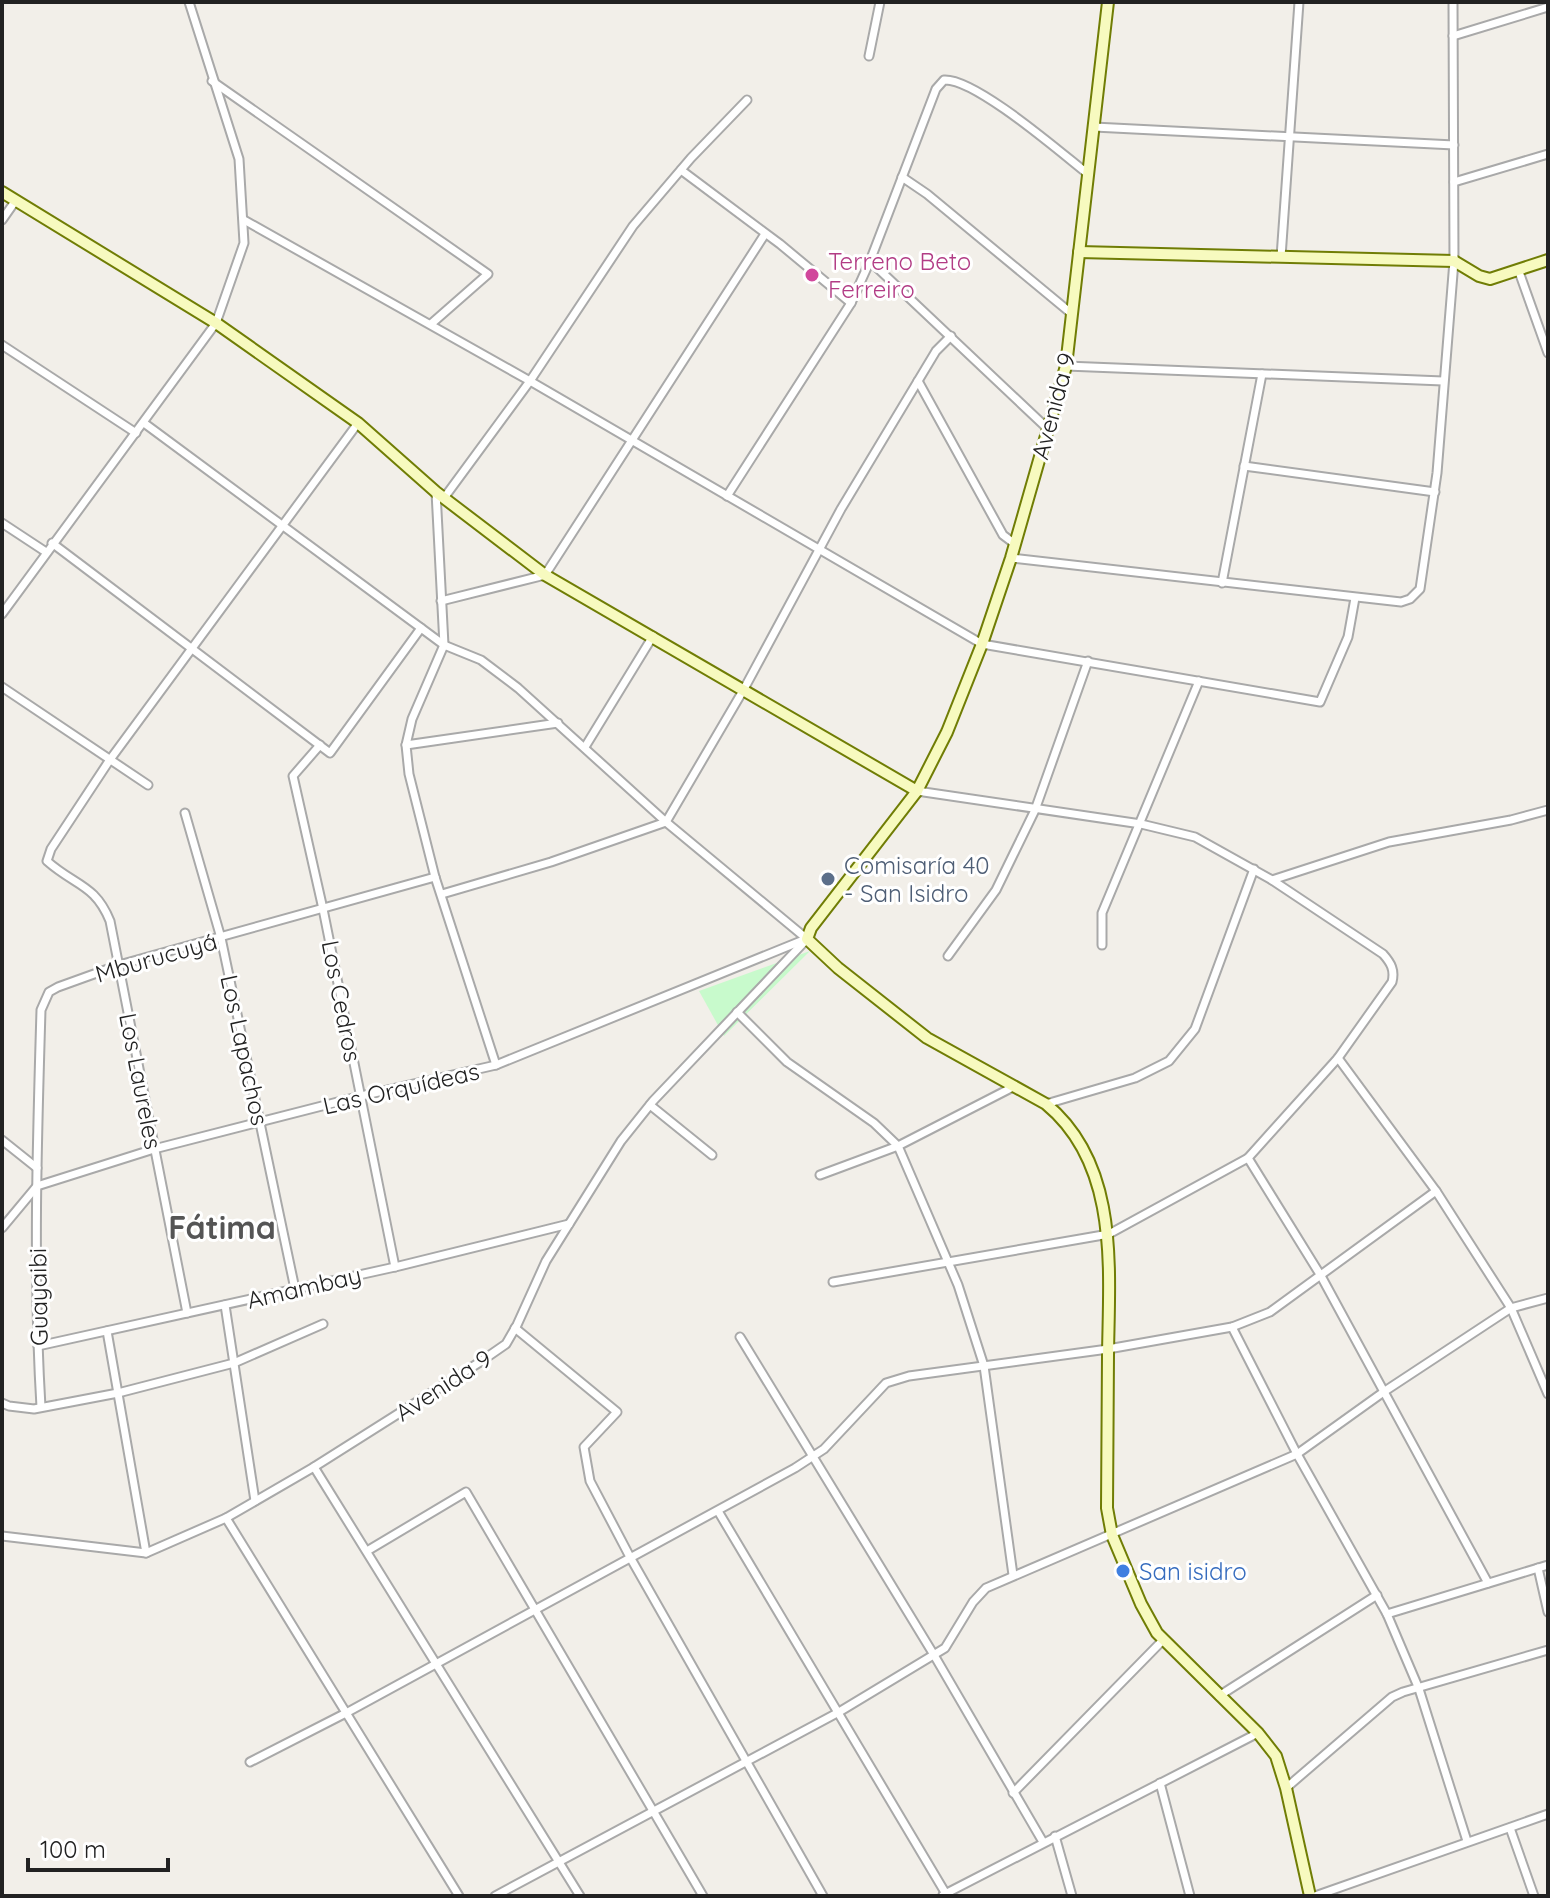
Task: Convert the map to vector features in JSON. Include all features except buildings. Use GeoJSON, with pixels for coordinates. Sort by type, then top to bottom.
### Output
{"type":"FeatureCollection","features":[{"type":"Feature","properties":{"kind":"main road","name":"Avenida 9"},"geometry":{"type":"LineString","coordinates":[[807,939],[811,928],[917,791],[947,732],[982,644],[1011,558],[1066,366],[1108,2]]}},
{"type":"Feature","properties":{"kind":"main road"},"geometry":{"type":"LineString","coordinates":[[2,192],[216,323],[358,423],[440,495],[545,575],[917,791]]}},
{"type":"Feature","properties":{"kind":"main road"},"geometry":{"type":"LineString","coordinates":[[1079,252],[1454,261],[1490,279],[1548,260]]}},
{"type":"Feature","properties":{"kind":"main road"},"geometry":{"type":"LineString","coordinates":[[807,939],[906,1023],[1046,1104],[1070,1128],[1090,1161],[1109,1234],[1107,1508],[1112,1535],[1141,1604],[1163,1640],[1258,1733],[1276,1756],[1313,1896]]}},
{"type":"Feature","properties":{"kind":"street"},"geometry":{"type":"LineString","coordinates":[[2,614],[216,323],[244,243],[239,159],[189,2]]}},
{"type":"Feature","properties":{"kind":"street"},"geometry":{"type":"LineString","coordinates":[[869,56],[880,2]]}},
{"type":"Feature","properties":{"kind":"street"},"geometry":{"type":"LineString","coordinates":[[1281,257],[1299,2]]}},
{"type":"Feature","properties":{"kind":"street"},"geometry":{"type":"LineString","coordinates":[[1011,558],[1401,602],[1410,599],[1420,589],[1435,492],[1454,261],[1453,2]]}},
{"type":"Feature","properties":{"kind":"street"},"geometry":{"type":"LineString","coordinates":[[1453,36],[1548,7]]}},
{"type":"Feature","properties":{"kind":"street"},"geometry":{"type":"LineString","coordinates":[[727,496],[851,303],[936,89],[944,80],[953,79],[990,99],[1088,174]]}},
{"type":"Feature","properties":{"kind":"street"},"geometry":{"type":"LineString","coordinates":[[212,81],[488,274],[431,324]]}},
{"type":"Feature","properties":{"kind":"street"},"geometry":{"type":"LineString","coordinates":[[496,1065],[435,877],[409,774],[406,745],[412,719],[444,645],[440,495],[530,381],[633,226],[747,100]]}},
{"type":"Feature","properties":{"kind":"street"},"geometry":{"type":"LineString","coordinates":[[1094,127],[1454,145]]}},
{"type":"Feature","properties":{"kind":"street"},"geometry":{"type":"LineString","coordinates":[[1454,182],[1548,154]]}},
{"type":"Feature","properties":{"kind":"street"},"geometry":{"type":"LineString","coordinates":[[681,170],[851,303]]}},
{"type":"Feature","properties":{"kind":"street"},"geometry":{"type":"LineString","coordinates":[[902,177],[1074,315]]}},
{"type":"Feature","properties":{"kind":"street"},"geometry":{"type":"LineString","coordinates":[[2,220],[16,200]]}},
{"type":"Feature","properties":{"kind":"street"},"geometry":{"type":"LineString","coordinates":[[244,220],[431,324],[982,644],[1320,702],[1348,637],[1355,598]]}},
{"type":"Feature","properties":{"kind":"street"},"geometry":{"type":"LineString","coordinates":[[441,601],[545,575],[765,234]]}},
{"type":"Feature","properties":{"kind":"street"},"geometry":{"type":"LineString","coordinates":[[870,261],[1049,430]]}},
{"type":"Feature","properties":{"kind":"street"},"geometry":{"type":"LineString","coordinates":[[1518,269],[1548,353]]}},
{"type":"Feature","properties":{"kind":"street"},"geometry":{"type":"LineString","coordinates":[[442,894],[551,862],[666,822],[744,689],[841,509],[936,351],[951,336]]}},
{"type":"Feature","properties":{"kind":"street"},"geometry":{"type":"LineString","coordinates":[[2,345],[136,433]]}},
{"type":"Feature","properties":{"kind":"street"},"geometry":{"type":"LineString","coordinates":[[1066,366],[1443,381]]}},
{"type":"Feature","properties":{"kind":"street"},"geometry":{"type":"LineString","coordinates":[[1222,583],[1262,374]]}},
{"type":"Feature","properties":{"kind":"street"},"geometry":{"type":"LineString","coordinates":[[918,381],[1003,535],[1015,544]]}},
{"type":"Feature","properties":{"kind":"street"},"geometry":{"type":"LineString","coordinates":[[144,423],[444,645],[481,660],[558,723],[666,822],[807,939]]}},
{"type":"Feature","properties":{"kind":"street"},"geometry":{"type":"LineString","coordinates":[[109,761],[358,423]]}},
{"type":"Feature","properties":{"kind":"street"},"geometry":{"type":"LineString","coordinates":[[1244,466],[1435,492]]}},
{"type":"Feature","properties":{"kind":"street"},"geometry":{"type":"LineString","coordinates":[[2,523],[46,552]]}},
{"type":"Feature","properties":{"kind":"street"},"geometry":{"type":"LineString","coordinates":[[52,543],[330,753],[421,628]]}},
{"type":"Feature","properties":{"kind":"street"},"geometry":{"type":"LineString","coordinates":[[585,747],[653,636]]}},
{"type":"Feature","properties":{"kind":"street"},"geometry":{"type":"LineString","coordinates":[[948,956],[996,890],[1035,810],[1088,661]]}},
{"type":"Feature","properties":{"kind":"street"},"geometry":{"type":"LineString","coordinates":[[1102,945],[1102,913],[1199,681]]}},
{"type":"Feature","properties":{"kind":"street"},"geometry":{"type":"LineString","coordinates":[[2,687],[148,785]]}},
{"type":"Feature","properties":{"kind":"street"},"geometry":{"type":"LineString","coordinates":[[406,745],[558,723]]}},
{"type":"Feature","properties":{"kind":"street","name":"Los Cedros"},"geometry":{"type":"LineString","coordinates":[[320,745],[293,776],[395,1267]]}},
{"type":"Feature","properties":{"kind":"street","name":"Los Laureles"},"geometry":{"type":"LineString","coordinates":[[109,761],[51,849],[47,861],[92,891],[103,903],[110,921],[187,1313]]}},
{"type":"Feature","properties":{"kind":"street"},"geometry":{"type":"LineString","coordinates":[[833,1282],[1109,1234],[1248,1158],[1338,1058],[1392,982],[1394,973],[1383,954],[1272,880],[1195,837],[1141,824],[917,791]]}},
{"type":"Feature","properties":{"kind":"street"},"geometry":{"type":"LineString","coordinates":[[1272,880],[1389,842],[1511,820],[1548,810]]}},
{"type":"Feature","properties":{"kind":"street","name":"Los Lapachos"},"geometry":{"type":"LineString","coordinates":[[185,813],[221,938],[295,1289]]}},
{"type":"Feature","properties":{"kind":"street"},"geometry":{"type":"LineString","coordinates":[[1046,1104],[1135,1078],[1169,1061],[1195,1029],[1254,869]]}},
{"type":"Feature","properties":{"kind":"street","name":"Mburucuyá"},"geometry":{"type":"LineString","coordinates":[[37,1186],[44,1001],[49,992],[119,965],[435,877]]}},
{"type":"Feature","properties":{"kind":"street","name":"Avenida 9"},"geometry":{"type":"LineString","coordinates":[[146,1553],[226,1518],[314,1467],[506,1344],[546,1261],[621,1141],[650,1105],[807,939]]}},
{"type":"Feature","properties":{"kind":"street","name":"Las Orquídeas"},"geometry":{"type":"LineString","coordinates":[[37,1186],[154,1149],[496,1065],[807,939]]}},
{"type":"Feature","properties":{"kind":"street"},"geometry":{"type":"LineString","coordinates":[[737,1012],[787,1062],[874,1123],[898,1146],[948,1262],[984,1366],[1013,1575]]}},
{"type":"Feature","properties":{"kind":"street"},"geometry":{"type":"LineString","coordinates":[[1338,1058],[1436,1191],[1511,1308],[1548,1394]]}},
{"type":"Feature","properties":{"kind":"street"},"geometry":{"type":"LineString","coordinates":[[820,1175],[898,1146],[1013,1087]]}},
{"type":"Feature","properties":{"kind":"street"},"geometry":{"type":"LineString","coordinates":[[650,1105],[712,1155]]}},
{"type":"Feature","properties":{"kind":"street"},"geometry":{"type":"LineString","coordinates":[[2,1140],[37,1168]]}},
{"type":"Feature","properties":{"kind":"street"},"geometry":{"type":"LineString","coordinates":[[1248,1158],[1321,1276],[1488,1583]]}},
{"type":"Feature","properties":{"kind":"street"},"geometry":{"type":"LineString","coordinates":[[2,1228],[37,1186]]}},
{"type":"Feature","properties":{"kind":"street","name":"Guayaibi"},"geometry":{"type":"LineString","coordinates":[[37,1186],[41,1407]]}},
{"type":"Feature","properties":{"kind":"street"},"geometry":{"type":"LineString","coordinates":[[250,1762],[346,1713],[812,1457],[824,1449],[886,1383],[909,1376],[1108,1349],[1232,1327],[1270,1312],[1436,1191]]}},
{"type":"Feature","properties":{"kind":"street","name":"Amambay"},"geometry":{"type":"LineString","coordinates":[[38,1346],[395,1267],[569,1224]]}},
{"type":"Feature","properties":{"kind":"street"},"geometry":{"type":"LineString","coordinates":[[495,1896],[839,1712],[934,1655],[951,1642],[978,1595],[986,1588],[1297,1454],[1385,1391],[1511,1308],[1548,1298]]}},
{"type":"Feature","properties":{"kind":"street"},"geometry":{"type":"LineString","coordinates":[[225,1305],[255,1501]]}},
{"type":"Feature","properties":{"kind":"street"},"geometry":{"type":"LineString","coordinates":[[2,1403],[41,1407],[118,1393],[234,1363],[323,1324]]}},
{"type":"Feature","properties":{"kind":"street"},"geometry":{"type":"LineString","coordinates":[[1232,1327],[1297,1454],[1387,1614],[1419,1689],[1467,1841]]}},
{"type":"Feature","properties":{"kind":"street"},"geometry":{"type":"LineString","coordinates":[[515,1328],[617,1412],[584,1447],[590,1481],[823,1896]]}},
{"type":"Feature","properties":{"kind":"street"},"geometry":{"type":"LineString","coordinates":[[2,1536],[146,1553],[107,1331]]}},
{"type":"Feature","properties":{"kind":"street"},"geometry":{"type":"LineString","coordinates":[[740,1337],[934,1655],[1043,1842]]}},
{"type":"Feature","properties":{"kind":"street"},"geometry":{"type":"LineString","coordinates":[[314,1467],[580,1896]]}},
{"type":"Feature","properties":{"kind":"street"},"geometry":{"type":"LineString","coordinates":[[367,1551],[466,1492],[703,1896]]}},
{"type":"Feature","properties":{"kind":"street"},"geometry":{"type":"LineString","coordinates":[[718,1511],[944,1895],[1258,1733]]}},
{"type":"Feature","properties":{"kind":"street"},"geometry":{"type":"LineString","coordinates":[[226,1518],[459,1896]]}},
{"type":"Feature","properties":{"kind":"street"},"geometry":{"type":"LineString","coordinates":[[1387,1614],[1548,1565]]}},
{"type":"Feature","properties":{"kind":"street"},"geometry":{"type":"LineString","coordinates":[[1538,1568],[1548,1612]]}},
{"type":"Feature","properties":{"kind":"street"},"geometry":{"type":"LineString","coordinates":[[1219,1696],[1377,1595]]}},
{"type":"Feature","properties":{"kind":"street"},"geometry":{"type":"LineString","coordinates":[[1013,1793],[1163,1640]]}},
{"type":"Feature","properties":{"kind":"street"},"geometry":{"type":"LineString","coordinates":[[1286,1788],[1392,1697],[1548,1650]]}},
{"type":"Feature","properties":{"kind":"street"},"geometry":{"type":"LineString","coordinates":[[1160,1783],[1190,1896]]}},
{"type":"Feature","properties":{"kind":"street"},"geometry":{"type":"LineString","coordinates":[[1313,1896],[1548,1814]]}},
{"type":"Feature","properties":{"kind":"street"},"geometry":{"type":"LineString","coordinates":[[1510,1828],[1534,1896]]}},
{"type":"Feature","properties":{"kind":"street"},"geometry":{"type":"LineString","coordinates":[[1055,1836],[1072,1896]]}},
{"type":"Feature","properties":{"kind":"street"},"geometry":{"type":"LineString","coordinates":[[964,1884],[967,1896]]}},
{"type":"Feature","properties":{"kind":"green space"},"geometry":{"type":"Polygon","coordinates":[[[810,951],[724,1036],[699,991],[810,951]]]}},
{"type":"Feature","properties":{"kind":"place","name":"Terreno Beto Ferreiro"},"geometry":{"type":"Point","coordinates":[812,275]}},
{"type":"Feature","properties":{"kind":"place","name":"Comisaría 40 - San Isidro"},"geometry":{"type":"Point","coordinates":[828,879]}},
{"type":"Feature","properties":{"kind":"place","name":"San isidro"},"geometry":{"type":"Point","coordinates":[1123,1571]}},
{"type":"Feature","properties":{"kind":"district","name":"Fátima"},"geometry":{"type":"Point","coordinates":[222,1227]}}]}
